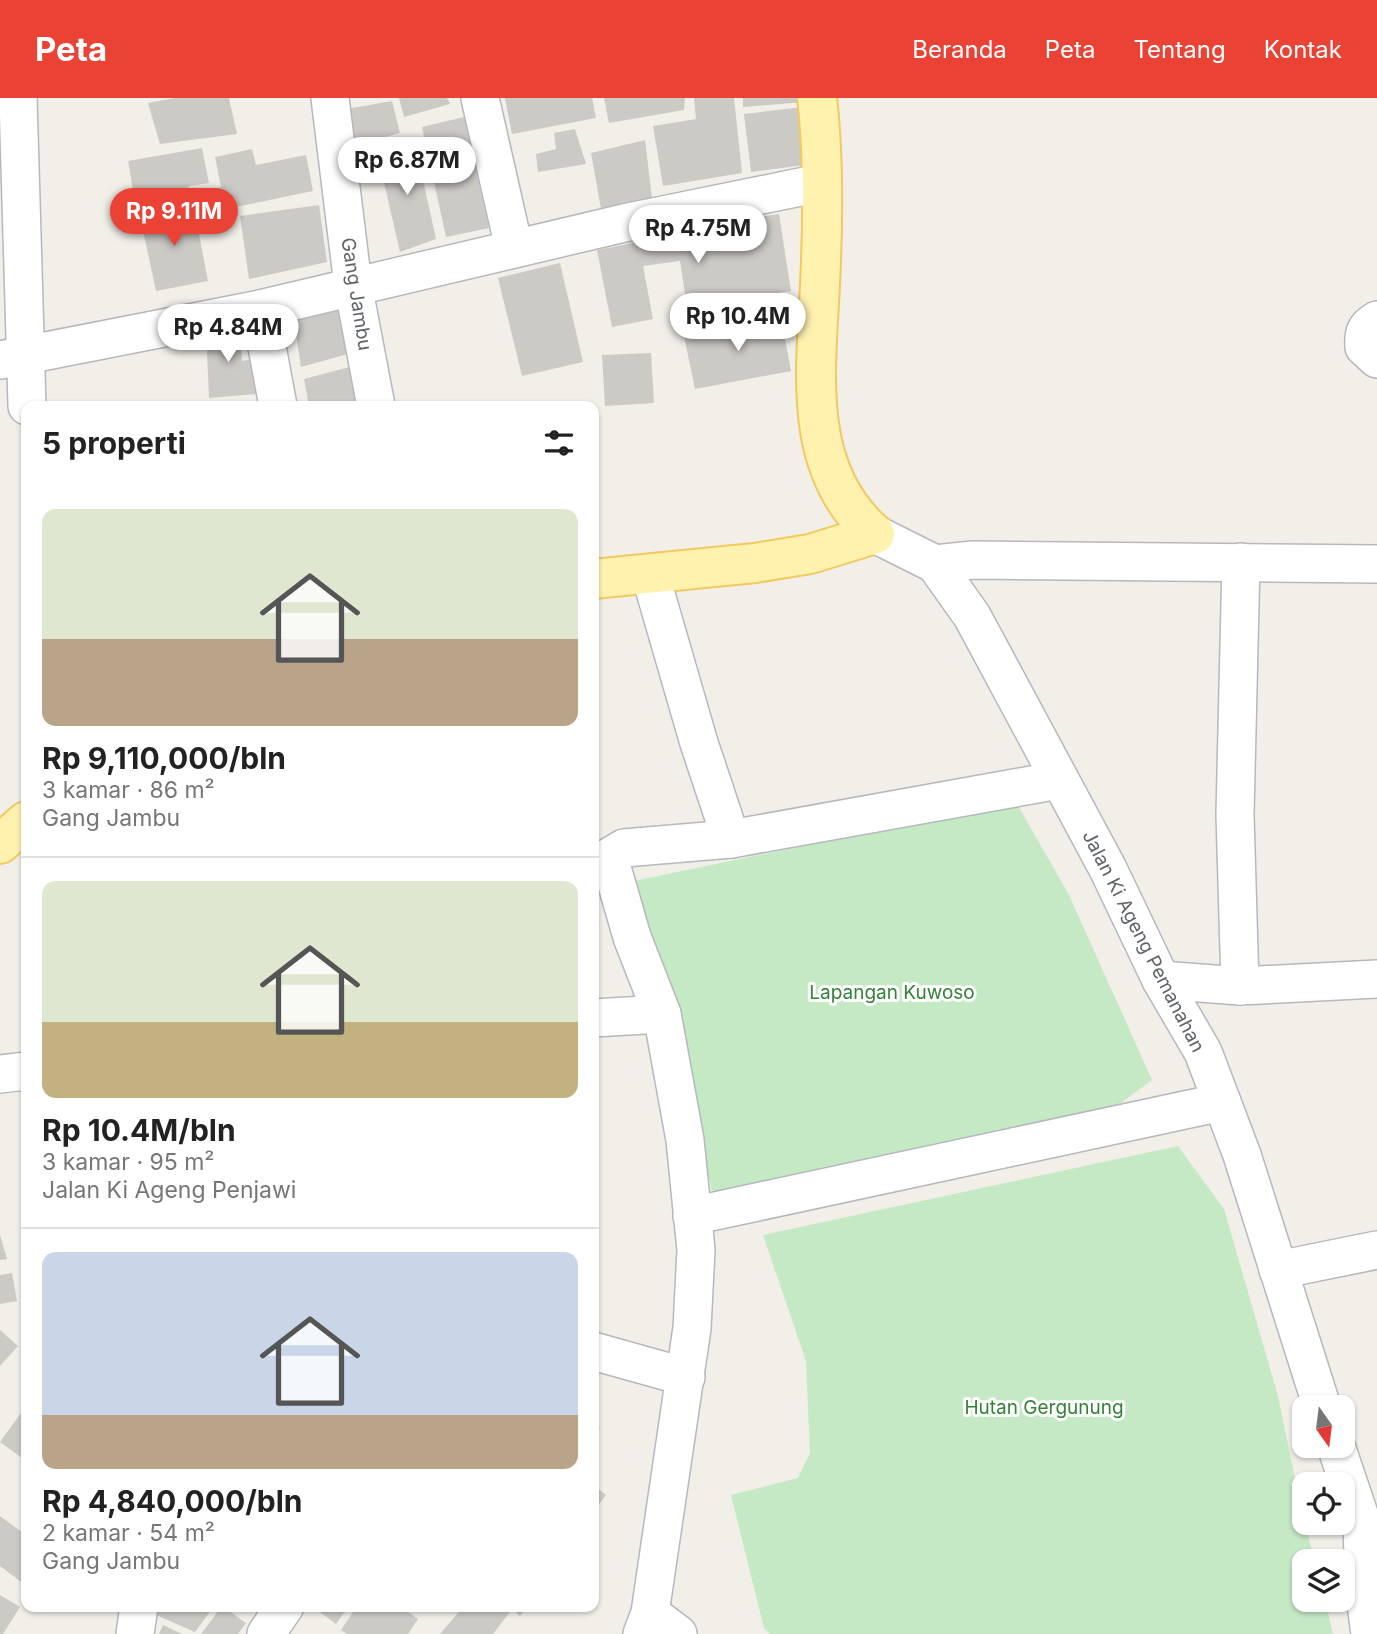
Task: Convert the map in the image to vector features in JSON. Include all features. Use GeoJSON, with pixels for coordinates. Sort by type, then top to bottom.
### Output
{"type":"FeatureCollection","features":[{"type":"Feature","properties":{"kind":"main road"},"geometry":{"type":"LineString","coordinates":[[817,98],[821,131],[820,283],[815,363],[817,413],[837,490],[854,515],[875,534]]}},
{"type":"Feature","properties":{"kind":"main road"},"geometry":{"type":"LineString","coordinates":[[599,578],[810,554],[875,534]]}},
{"type":"Feature","properties":{"kind":"main road"},"geometry":{"type":"LineString","coordinates":[[0,844],[21,825]]}},
{"type":"Feature","properties":{"kind":"street"},"geometry":{"type":"LineString","coordinates":[[18,98],[12,358],[25,401]]}},
{"type":"Feature","properties":{"kind":"street","name":"Gang Jambu"},"geometry":{"type":"LineString","coordinates":[[330,98],[353,285],[375,401]]}},
{"type":"Feature","properties":{"kind":"street"},"geometry":{"type":"LineString","coordinates":[[480,98],[514,248]]}},
{"type":"Feature","properties":{"kind":"street"},"geometry":{"type":"LineString","coordinates":[[12,358],[260,309],[514,248],[820,183]]}},
{"type":"Feature","properties":{"kind":"street"},"geometry":{"type":"LineString","coordinates":[[260,309],[277,401]]}},
{"type":"Feature","properties":{"kind":"street"},"geometry":{"type":"LineString","coordinates":[[1377,320],[1368,325],[1364,334],[1364,347],[1377,359]]}},
{"type":"Feature","properties":{"kind":"street","name":"Jalan Ki Ageng Pemanahan"},"geometry":{"type":"LineString","coordinates":[[875,534],[935,564],[972,616],[1108,869],[1161,980],[1203,1052],[1318,1395]]}},
{"type":"Feature","properties":{"kind":"street"},"geometry":{"type":"LineString","coordinates":[[935,564],[972,559],[1377,564]]}},
{"type":"Feature","properties":{"kind":"street"},"geometry":{"type":"LineString","coordinates":[[1240,986],[1235,814],[1241,562]]}},
{"type":"Feature","properties":{"kind":"street"},"geometry":{"type":"LineString","coordinates":[[650,574],[699,743],[731,839]]}},
{"type":"Feature","properties":{"kind":"street"},"geometry":{"type":"LineString","coordinates":[[657,1627],[686,1377],[695,1263],[684,1140],[662,1014],[632,937],[609,858],[624,848],[731,839],[1059,780]]}},
{"type":"Feature","properties":{"kind":"street"},"geometry":{"type":"LineString","coordinates":[[1161,980],[1240,986],[1377,979]]}},
{"type":"Feature","properties":{"kind":"street"},"geometry":{"type":"LineString","coordinates":[[599,1018],[662,1014]]}},
{"type":"Feature","properties":{"kind":"street"},"geometry":{"type":"LineString","coordinates":[[0,1074],[21,1072]]}},
{"type":"Feature","properties":{"kind":"street"},"geometry":{"type":"LineString","coordinates":[[692,1216],[1222,1102]]}},
{"type":"Feature","properties":{"kind":"street"},"geometry":{"type":"LineString","coordinates":[[1278,1270],[1377,1250]]}},
{"type":"Feature","properties":{"kind":"street"},"geometry":{"type":"LineString","coordinates":[[599,1353],[686,1377]]}},
{"type":"Feature","properties":{"kind":"street"},"geometry":{"type":"LineString","coordinates":[[1340,1458],[1362,1523],[1370,1591],[1370,1634]]}},
{"type":"Feature","properties":{"kind":"street"},"geometry":{"type":"LineString","coordinates":[[135,1634],[138,1612]]}},
{"type":"Feature","properties":{"kind":"street"},"geometry":{"type":"LineString","coordinates":[[266,1634],[281,1612]]}},
{"type":"Feature","properties":{"kind":"green space","name":"Lapangan Kuwoso"},"geometry":{"type":"Polygon","coordinates":[[[1016,802],[1069,895],[1152,1080],[1107,1113],[712,1192],[676,1022],[629,882],[1016,802]]]}},
{"type":"Feature","properties":{"kind":"green space","name":"Hutan Gergunung"},"geometry":{"type":"Polygon","coordinates":[[[1178,1146],[1224,1209],[1278,1396],[1294,1472],[1292,1535],[1308,1535],[1312,1549],[1292,1549],[1292,1612],[1328,1612],[1333,1634],[770,1634],[764,1628],[731,1495],[798,1478],[810,1453],[806,1361],[763,1235],[1178,1146]]]}},
{"type":"Feature","properties":{"kind":"building"},"geometry":{"type":"Polygon","coordinates":[[[175,98],[229,98],[237,134],[160,144],[148,103],[175,98]]]}},
{"type":"Feature","properties":{"kind":"building"},"geometry":{"type":"Polygon","coordinates":[[[399,98],[447,98],[450,104],[404,117],[399,98]]]}},
{"type":"Feature","properties":{"kind":"building"},"geometry":{"type":"Polygon","coordinates":[[[505,98],[592,98],[596,118],[512,134],[505,98]]]}},
{"type":"Feature","properties":{"kind":"building"},"geometry":{"type":"Polygon","coordinates":[[[604,98],[685,98],[684,110],[609,123],[604,98]]]}},
{"type":"Feature","properties":{"kind":"building"},"geometry":{"type":"Polygon","coordinates":[[[694,98],[734,98],[742,173],[663,186],[653,126],[696,119],[694,98]]]}},
{"type":"Feature","properties":{"kind":"building"},"geometry":{"type":"Polygon","coordinates":[[[743,98],[805,98],[805,102],[743,107],[743,98]]]}},
{"type":"Feature","properties":{"kind":"building"},"geometry":{"type":"Polygon","coordinates":[[[392,101],[400,133],[352,146],[341,110],[392,101]]]}},
{"type":"Feature","properties":{"kind":"building"},"geometry":{"type":"Polygon","coordinates":[[[803,107],[805,165],[751,172],[744,114],[803,107]]]}},
{"type":"Feature","properties":{"kind":"building"},"geometry":{"type":"Polygon","coordinates":[[[464,117],[489,228],[446,237],[422,127],[464,117]]]}},
{"type":"Feature","properties":{"kind":"building"},"geometry":{"type":"Polygon","coordinates":[[[575,129],[586,164],[538,172],[536,154],[556,149],[554,133],[575,129]]]}},
{"type":"Feature","properties":{"kind":"building"},"geometry":{"type":"Polygon","coordinates":[[[645,140],[652,198],[601,209],[591,153],[645,140]]]}},
{"type":"Feature","properties":{"kind":"building"},"geometry":{"type":"Polygon","coordinates":[[[415,144],[436,239],[400,252],[377,152],[415,144]]]}},
{"type":"Feature","properties":{"kind":"building"},"geometry":{"type":"Polygon","coordinates":[[[202,148],[209,183],[189,186],[185,198],[136,207],[128,161],[202,148]]]}},
{"type":"Feature","properties":{"kind":"building"},"geometry":{"type":"Polygon","coordinates":[[[252,149],[256,165],[306,155],[313,191],[202,214],[197,192],[221,187],[215,157],[252,149]]]}},
{"type":"Feature","properties":{"kind":"building"},"geometry":{"type":"Polygon","coordinates":[[[193,204],[208,281],[156,291],[140,216],[193,204]]]}},
{"type":"Feature","properties":{"kind":"building"},"geometry":{"type":"Polygon","coordinates":[[[319,205],[327,262],[249,279],[240,216],[319,205]]]}},
{"type":"Feature","properties":{"kind":"building"},"geometry":{"type":"Polygon","coordinates":[[[779,214],[791,291],[687,307],[680,261],[643,266],[653,319],[612,327],[597,250],[638,242],[641,256],[638,235],[779,214]]]}},
{"type":"Feature","properties":{"kind":"building"},"geometry":{"type":"Polygon","coordinates":[[[560,263],[583,362],[522,376],[498,278],[560,263]]]}},
{"type":"Feature","properties":{"kind":"building"},"geometry":{"type":"Polygon","coordinates":[[[340,300],[348,354],[301,367],[296,334],[275,337],[270,316],[340,300]]]}},
{"type":"Feature","properties":{"kind":"building"},"geometry":{"type":"Polygon","coordinates":[[[781,317],[791,371],[695,389],[684,336],[781,317]]]}},
{"type":"Feature","properties":{"kind":"building"},"geometry":{"type":"Polygon","coordinates":[[[240,326],[242,361],[254,359],[256,394],[209,398],[206,328],[240,326]]]}},
{"type":"Feature","properties":{"kind":"building"},"geometry":{"type":"Polygon","coordinates":[[[651,353],[654,403],[605,406],[602,355],[651,353]]]}},
{"type":"Feature","properties":{"kind":"building"},"geometry":{"type":"Polygon","coordinates":[[[353,366],[361,401],[308,401],[304,379],[353,366]]]}},
{"type":"Feature","properties":{"kind":"building"},"geometry":{"type":"Polygon","coordinates":[[[0,1235],[7,1259],[0,1260],[0,1235]]]}},
{"type":"Feature","properties":{"kind":"building"},"geometry":{"type":"Polygon","coordinates":[[[12,1273],[17,1301],[0,1304],[0,1275],[12,1273]]]}},
{"type":"Feature","properties":{"kind":"building"},"geometry":{"type":"Polygon","coordinates":[[[0,1330],[18,1346],[0,1366],[0,1330]]]}},
{"type":"Feature","properties":{"kind":"building"},"geometry":{"type":"Polygon","coordinates":[[[21,1413],[21,1457],[0,1442],[21,1413]]]}},
{"type":"Feature","properties":{"kind":"building"},"geometry":{"type":"Polygon","coordinates":[[[599,1490],[606,1495],[599,1504],[599,1490]]]}},
{"type":"Feature","properties":{"kind":"building"},"geometry":{"type":"Polygon","coordinates":[[[0,1516],[21,1531],[21,1582],[0,1566],[0,1516]]]}},
{"type":"Feature","properties":{"kind":"building"},"geometry":{"type":"Polygon","coordinates":[[[0,1595],[20,1607],[3,1634],[0,1634],[0,1595]]]}},
{"type":"Feature","properties":{"kind":"building"},"geometry":{"type":"Polygon","coordinates":[[[155,1612],[210,1612],[195,1632],[154,1614],[155,1612]]]}},
{"type":"Feature","properties":{"kind":"building"},"geometry":{"type":"Polygon","coordinates":[[[218,1612],[230,1612],[246,1623],[238,1634],[201,1634],[218,1612]]]}},
{"type":"Feature","properties":{"kind":"building"},"geometry":{"type":"Polygon","coordinates":[[[320,1612],[345,1612],[336,1624],[320,1612]]]}},
{"type":"Feature","properties":{"kind":"building"},"geometry":{"type":"Polygon","coordinates":[[[353,1612],[408,1612],[418,1619],[408,1634],[347,1634],[341,1630],[353,1612]]]}},
{"type":"Feature","properties":{"kind":"building"},"geometry":{"type":"Polygon","coordinates":[[[459,1612],[510,1612],[493,1634],[440,1634],[459,1612]]]}},
{"type":"Feature","properties":{"kind":"building"},"geometry":{"type":"Polygon","coordinates":[[[163,1625],[182,1634],[159,1634],[163,1625]]]}}]}
